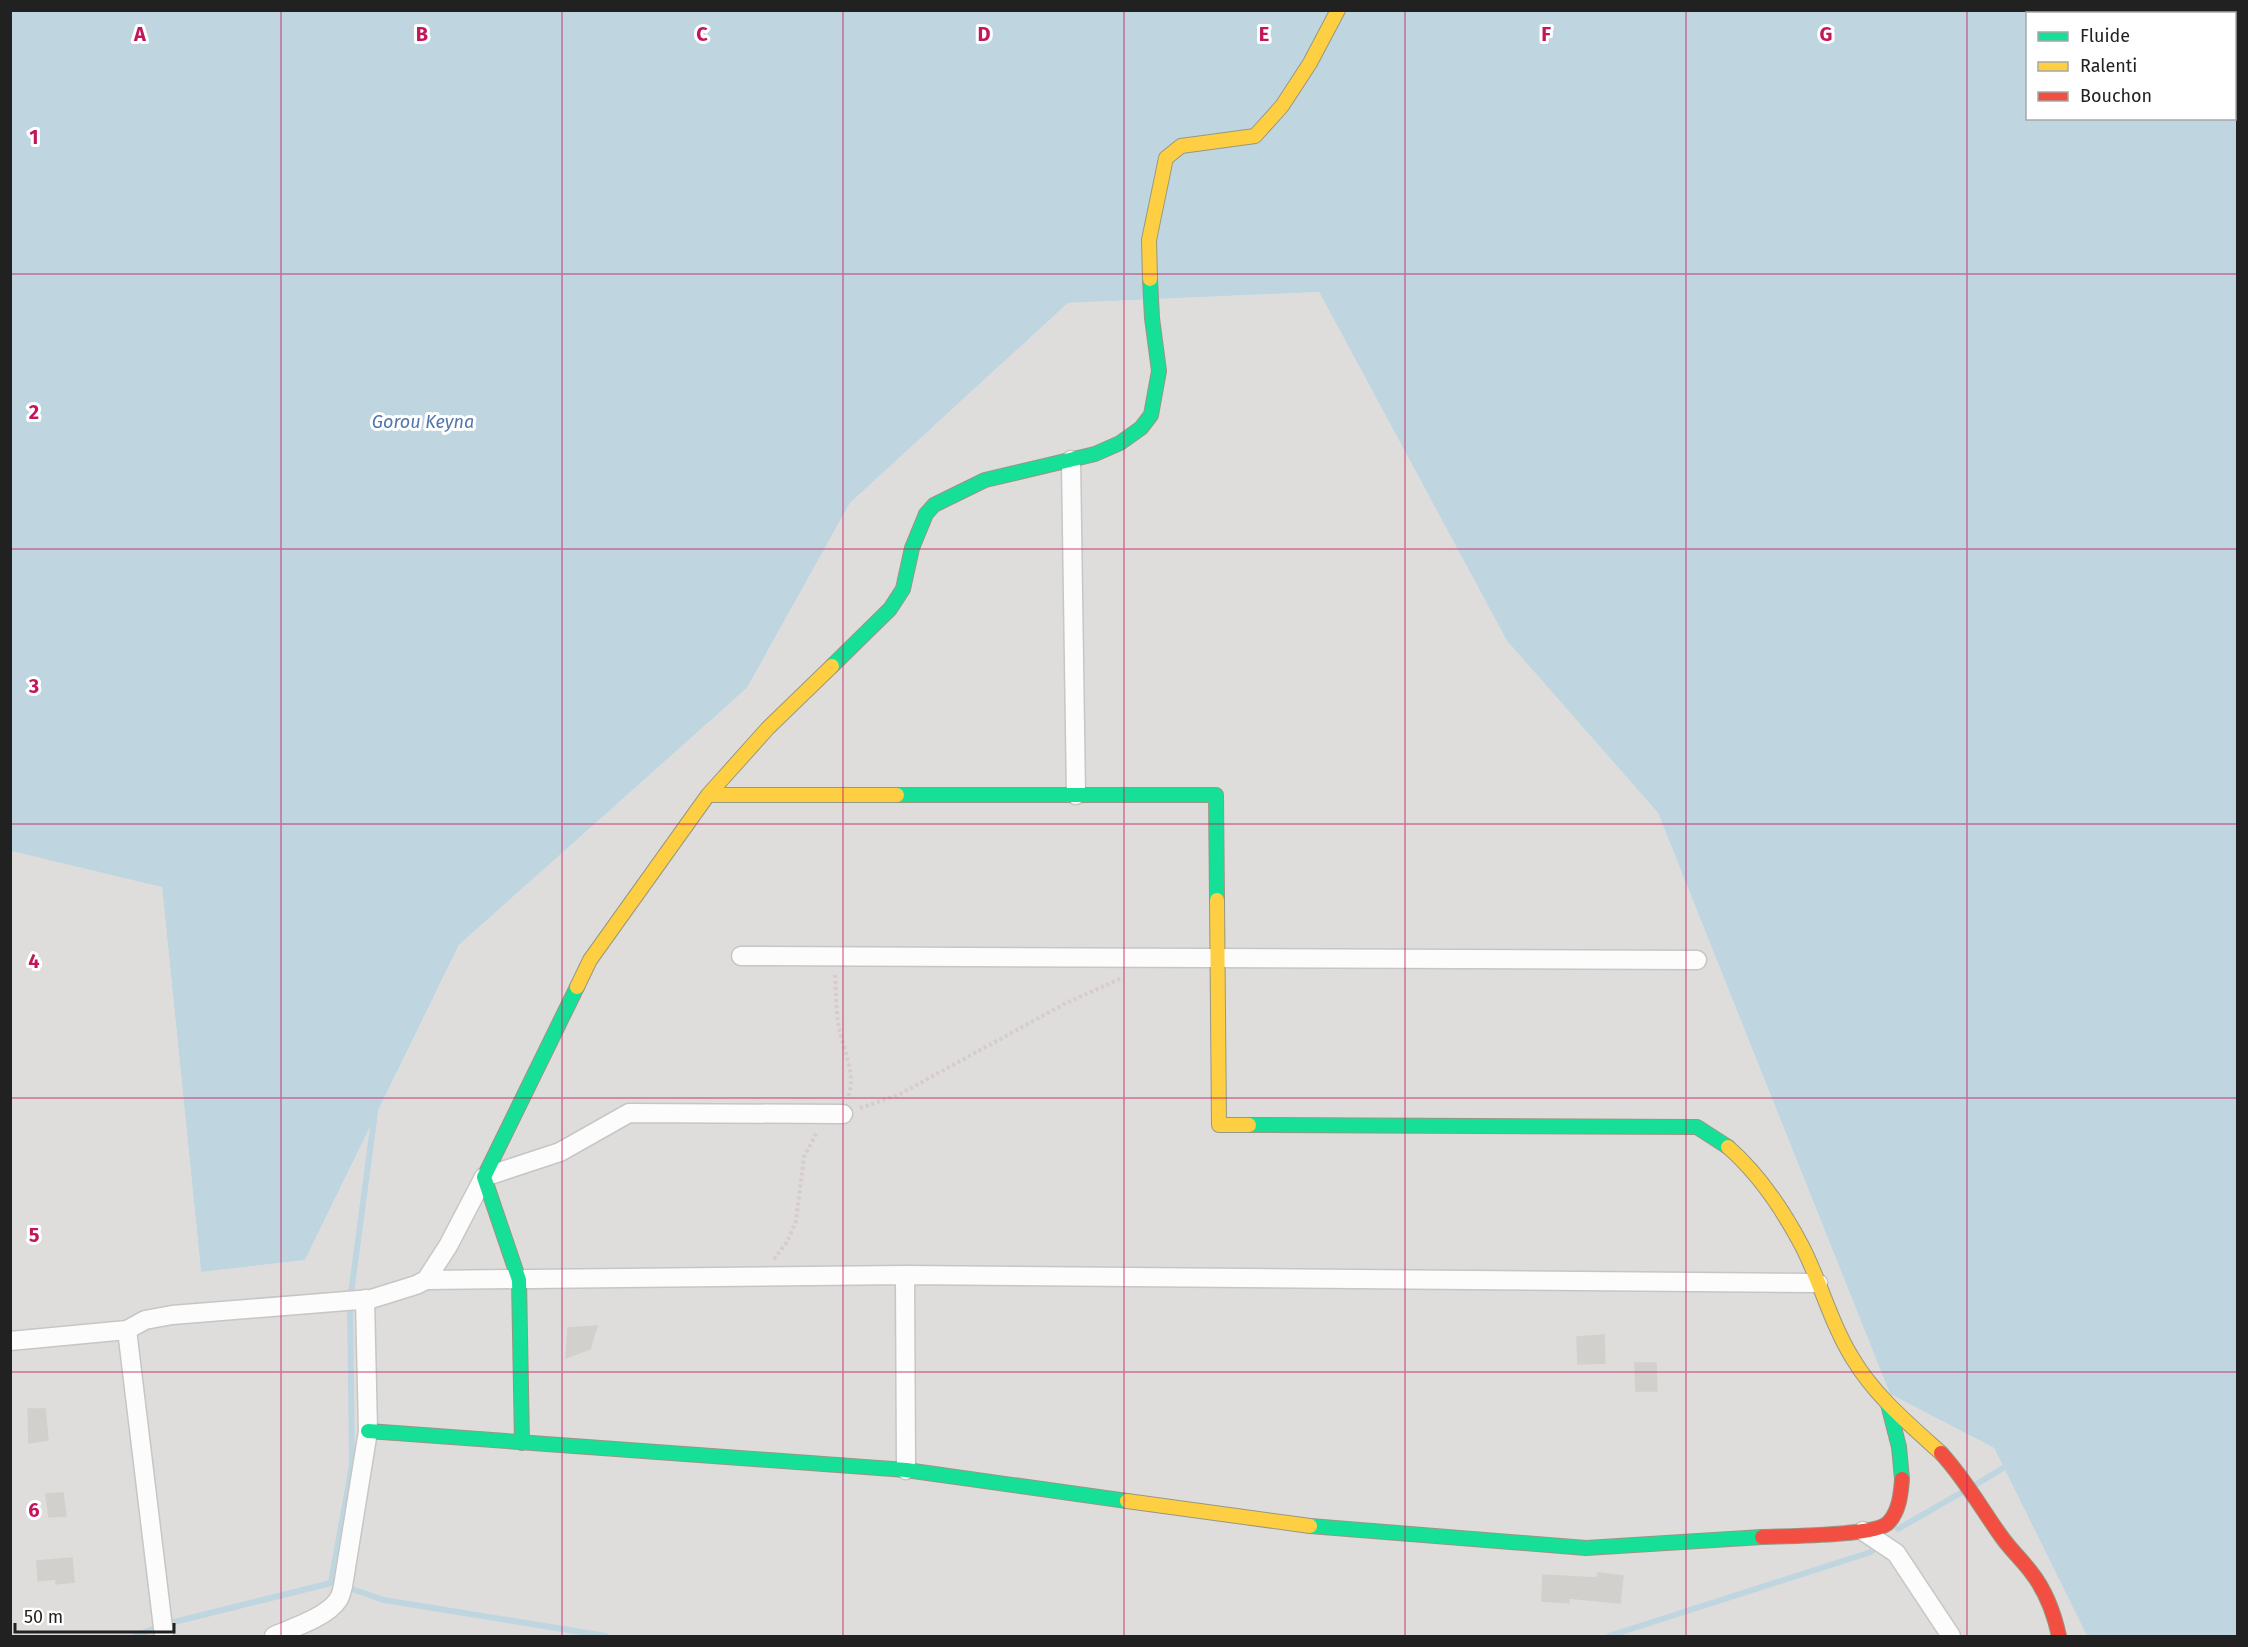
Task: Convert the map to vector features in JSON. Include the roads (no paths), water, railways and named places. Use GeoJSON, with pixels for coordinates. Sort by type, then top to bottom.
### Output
{"type":"FeatureCollection","features":[{"type":"Feature","properties":{"kind":"street"},"geometry":{"type":"LineString","coordinates":[[426,1280],[448,1246],[484,1177],[590,960],[708,795],[768,729],[890,609],[903,589],[912,548],[926,514],[934,506],[985,480],[1095,454],[1120,442],[1141,428],[1151,415],[1159,371],[1152,318],[1149,240],[1166,158],[1181,146],[1255,136],[1282,106],[1310,63],[1338,10]]}},
{"type":"Feature","properties":{"kind":"street"},"geometry":{"type":"LineString","coordinates":[[1071,460],[1076,795]]}},
{"type":"Feature","properties":{"kind":"street"},"geometry":{"type":"LineString","coordinates":[[708,795],[1216,795],[1219,1125],[1697,1127],[1723,1143],[1745,1162],[1771,1195],[1802,1246],[1854,1361],[1887,1402],[1942,1454],[1970,1487],[2002,1537],[2032,1573],[2045,1594],[2055,1617],[2059,1636]]}},
{"type":"Feature","properties":{"kind":"street"},"geometry":{"type":"LineString","coordinates":[[741,956],[1697,960]]}},
{"type":"Feature","properties":{"kind":"street"},"geometry":{"type":"LineString","coordinates":[[484,1177],[560,1152],[629,1113],[843,1114]]}},
{"type":"Feature","properties":{"kind":"street"},"geometry":{"type":"LineString","coordinates":[[484,1177],[519,1280],[522,1443]]}},
{"type":"Feature","properties":{"kind":"street"},"geometry":{"type":"LineString","coordinates":[[10,1341],[127,1330],[146,1320],[172,1315],[365,1299],[382,1296],[426,1280],[904,1275],[1818,1283]]}},
{"type":"Feature","properties":{"kind":"street"},"geometry":{"type":"LineString","coordinates":[[904,1275],[906,1470]]}},
{"type":"Feature","properties":{"kind":"street"},"geometry":{"type":"LineString","coordinates":[[274,1636],[306,1622],[331,1607],[339,1599],[360,1494],[368,1431],[365,1299]]}},
{"type":"Feature","properties":{"kind":"street"},"geometry":{"type":"LineString","coordinates":[[127,1330],[164,1636]]}},
{"type":"Feature","properties":{"kind":"street"},"geometry":{"type":"LineString","coordinates":[[368,1431],[906,1470],[1335,1530],[1586,1548],[1881,1528],[1890,1521],[1896,1511],[1902,1489],[1899,1446],[1887,1402]]}},
{"type":"Feature","properties":{"kind":"street"},"geometry":{"type":"LineString","coordinates":[[1863,1531],[1896,1553],[1951,1636]]}},
{"type":"Feature","properties":{"kind":"water","name":"Gorou Keyna"},"geometry":{"type":"Polygon","coordinates":[[[11,11],[2237,11],[2237,1636],[2087,1636],[1994,1448],[1890,1394],[1658,813],[1507,641],[1319,292],[1068,303],[850,503],[747,688],[459,945],[305,1260],[201,1272],[162,887],[11,851],[11,11]]]}},
{"type":"Feature","properties":{"kind":"waterway"},"geometry":{"type":"LineString","coordinates":[[136,1636],[162,1625],[331,1583],[352,1465],[350,1301],[375,1112]]}},
{"type":"Feature","properties":{"kind":"waterway"},"geometry":{"type":"LineString","coordinates":[[1975,1485],[2010,1464]]}},
{"type":"Feature","properties":{"kind":"waterway"},"geometry":{"type":"LineString","coordinates":[[1898,1529],[1964,1491]]}},
{"type":"Feature","properties":{"kind":"waterway"},"geometry":{"type":"LineString","coordinates":[[1609,1636],[1871,1552],[1878,1545]]}},
{"type":"Feature","properties":{"kind":"waterway"},"geometry":{"type":"LineString","coordinates":[[346,1587],[384,1600],[606,1636]]}}]}
